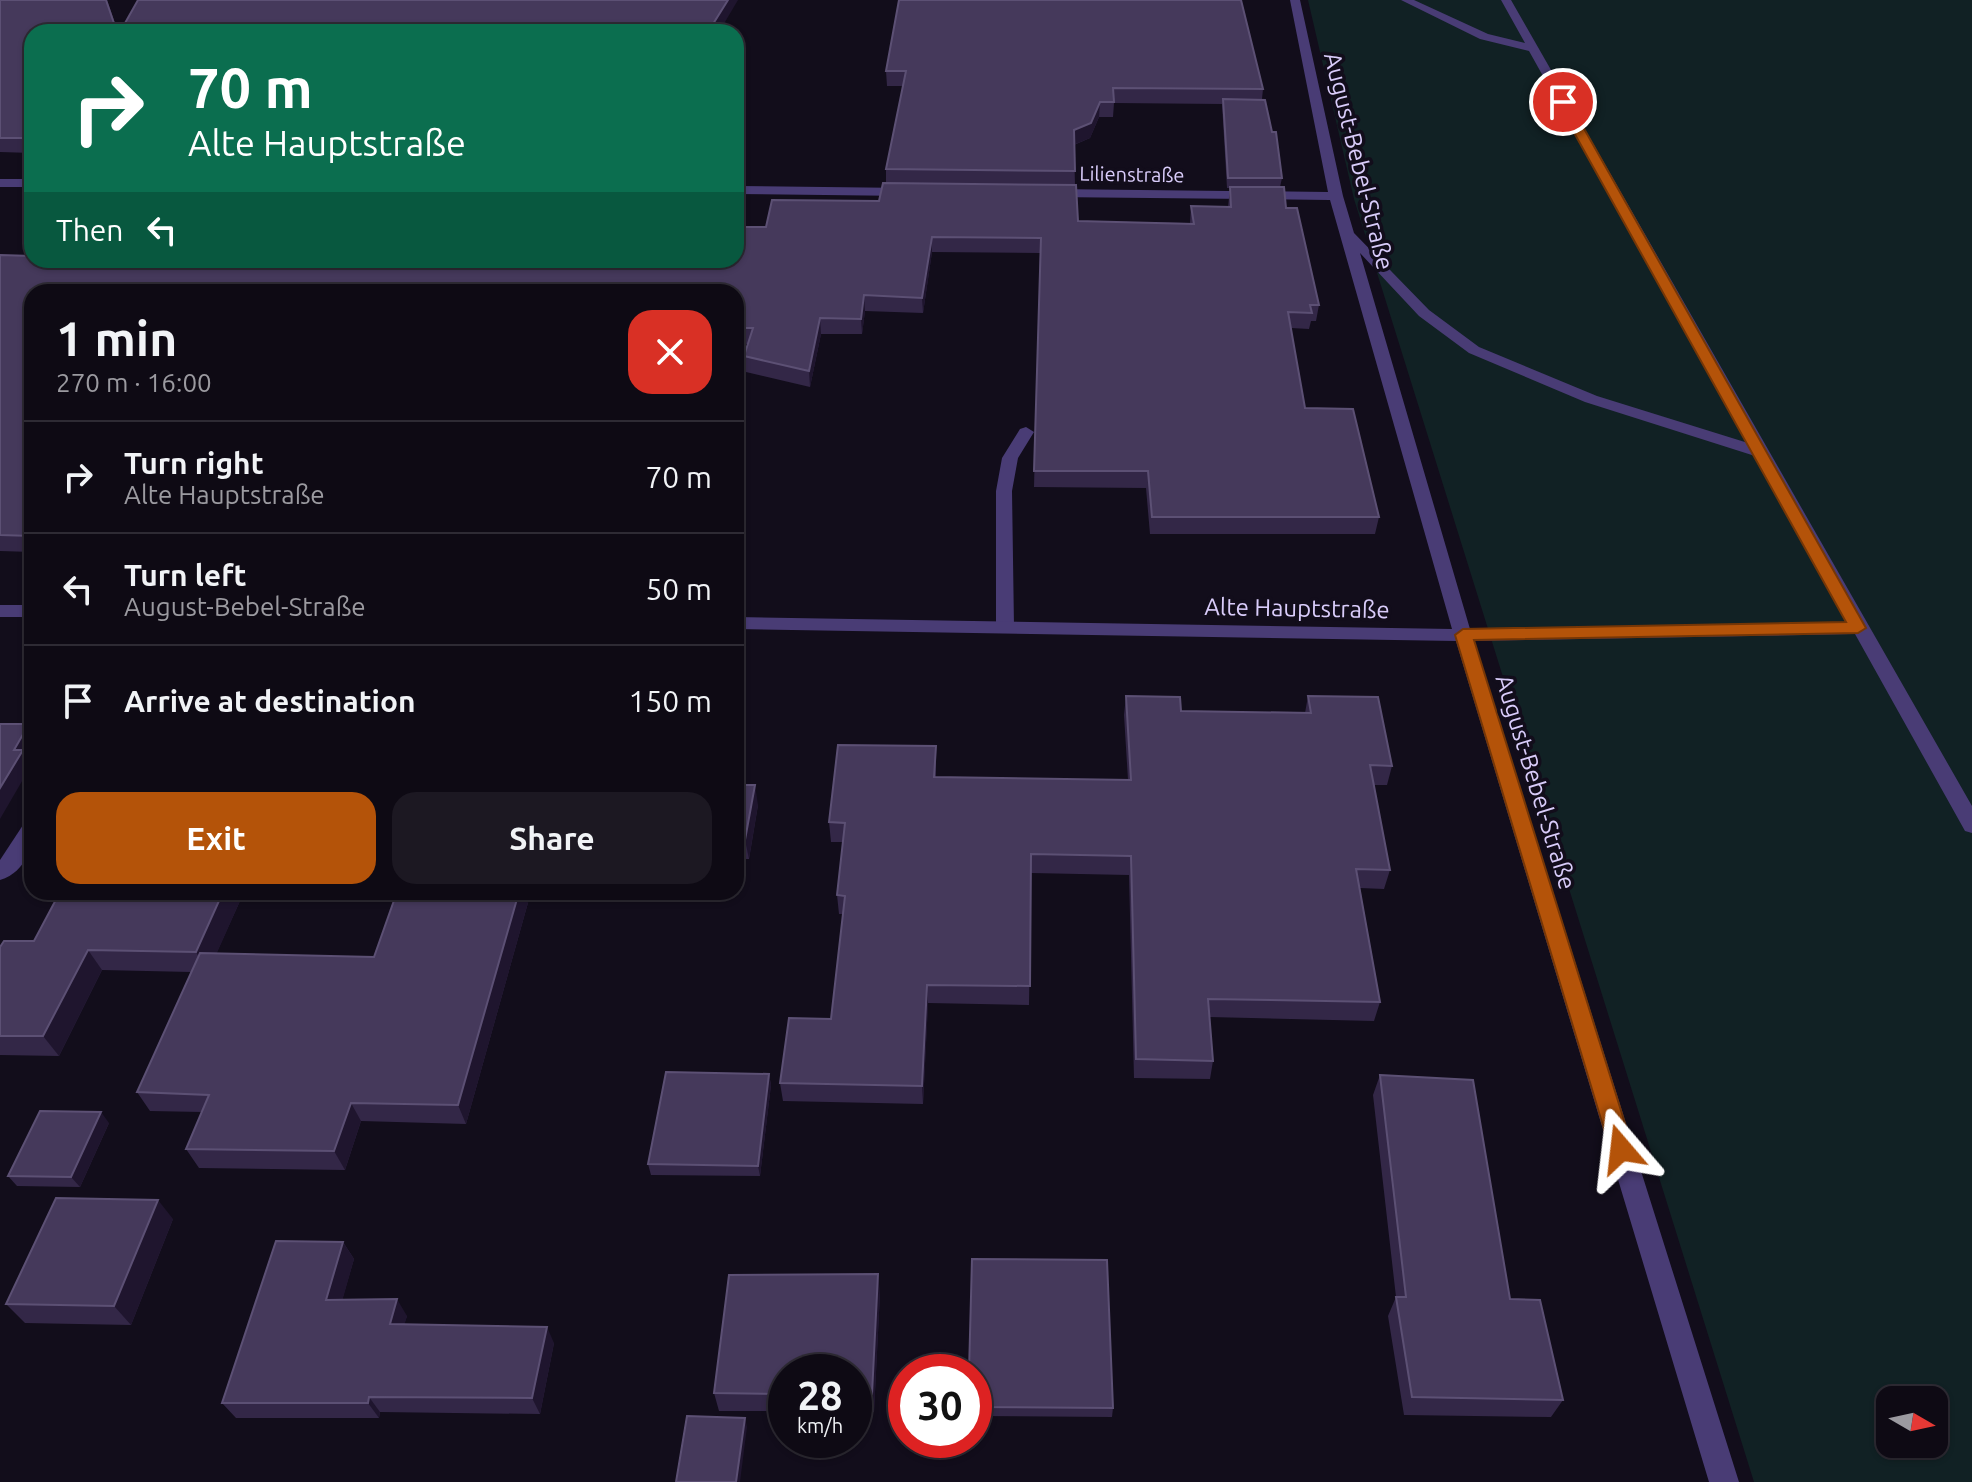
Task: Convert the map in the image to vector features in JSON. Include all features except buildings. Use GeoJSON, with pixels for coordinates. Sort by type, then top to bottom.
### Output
{"type":"FeatureCollection","features":[{"type":"Feature","properties":{"kind":"street","name":"August-Bebel-Straße"},"geometry":{"type":"LineString","coordinates":[[1295,0],[1346,231],[1463,635],[1724,1482]]}},
{"type":"Feature","properties":{"kind":"street"},"geometry":{"type":"LineString","coordinates":[[1406,0],[1466,29],[1514,46],[1533,48]]}},
{"type":"Feature","properties":{"kind":"street"},"geometry":{"type":"LineString","coordinates":[[1506,0],[1972,825]]}},
{"type":"Feature","properties":{"kind":"street"},"geometry":{"type":"LineString","coordinates":[[0,183],[24,183]]}},
{"type":"Feature","properties":{"kind":"street"},"geometry":{"type":"LineString","coordinates":[[744,190],[925,192]]}},
{"type":"Feature","properties":{"kind":"street","name":"Lilienstraße"},"geometry":{"type":"LineString","coordinates":[[1036,193],[1336,196]]}},
{"type":"Feature","properties":{"kind":"street"},"geometry":{"type":"LineString","coordinates":[[1346,231],[1424,313],[1474,350],[1591,399],[1760,452]]}},
{"type":"Feature","properties":{"kind":"street"},"geometry":{"type":"LineString","coordinates":[[1005,627],[1004,491],[1010,458],[1026,432]]}},
{"type":"Feature","properties":{"kind":"street"},"geometry":{"type":"LineString","coordinates":[[0,611],[24,611]]}},
{"type":"Feature","properties":{"kind":"street","name":"Alte Hauptstraße"},"geometry":{"type":"LineString","coordinates":[[744,623],[1463,635],[1858,628]]}},
{"type":"Feature","properties":{"kind":"street"},"geometry":{"type":"LineString","coordinates":[[0,872],[13,862],[24,842]]}},
{"type":"Feature","properties":{"kind":"shaded area"},"geometry":{"type":"Polygon","coordinates":[[[1308,0],[1972,0],[1972,1482],[1754,1482],[1354,199],[1308,0]]]}},
{"type":"Feature","properties":{"kind":"route"},"geometry":{"type":"LineString","coordinates":[[1563,102],[1858,628],[1463,635],[1621,1149]]}}]}
